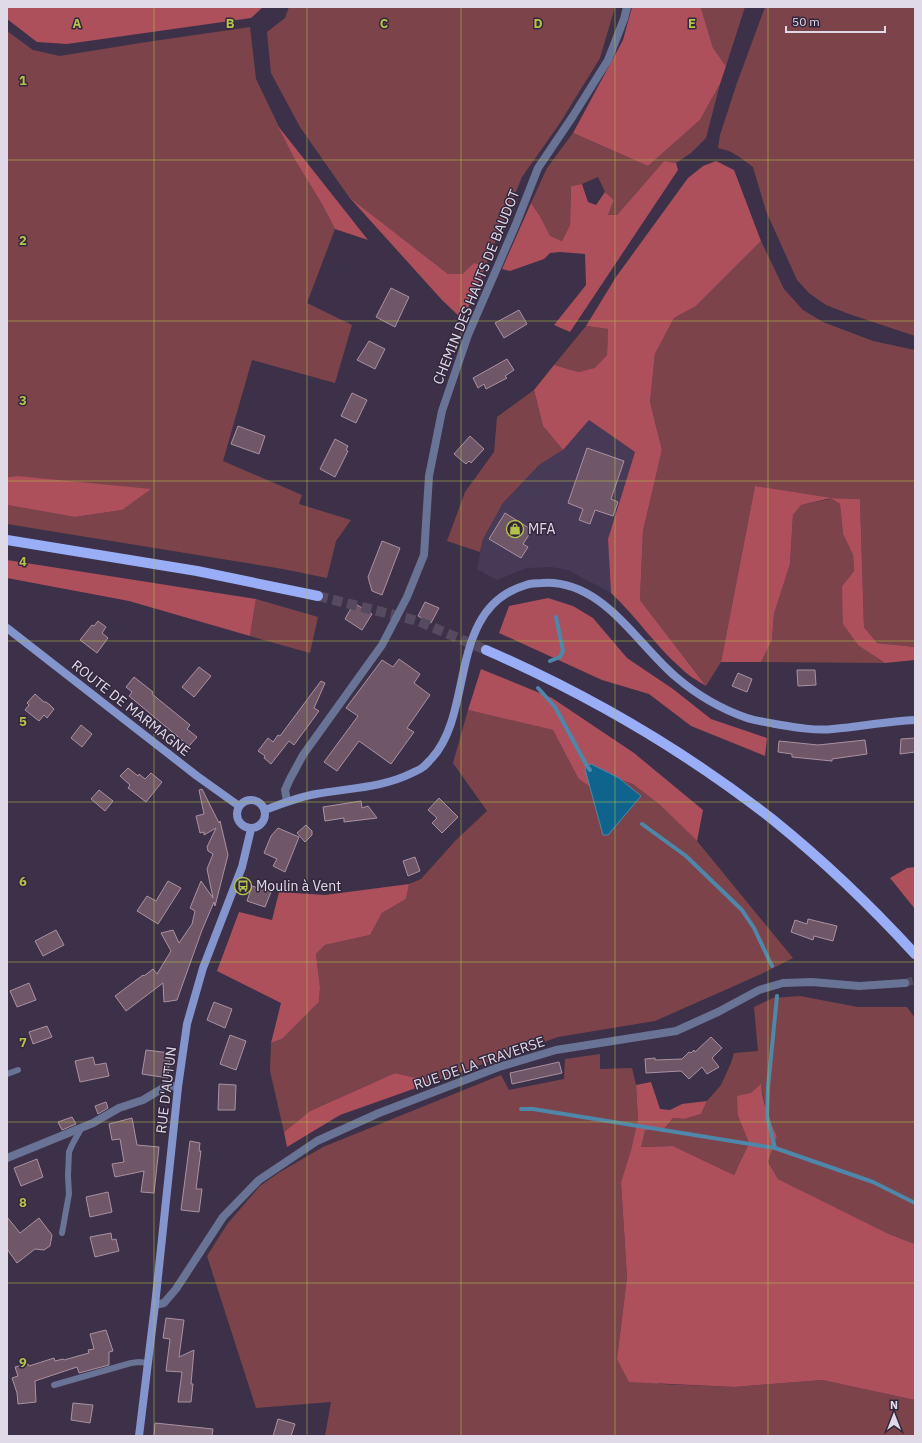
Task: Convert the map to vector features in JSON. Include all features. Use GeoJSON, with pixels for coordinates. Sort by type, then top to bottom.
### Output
{"type":"FeatureCollection","features":[{"type":"Feature","properties":{"kind":"main road"},"geometry":{"type":"LineString","coordinates":[[7,540],[197,571],[318,596]]}},
{"type":"Feature","properties":{"kind":"main road"},"geometry":{"type":"LineString","coordinates":[[265,810],[287,801],[314,794],[381,785],[402,778],[423,767],[440,750],[448,731],[467,653],[476,629],[488,608],[508,592],[527,584],[557,582],[591,594],[620,618],[676,676],[712,703],[749,719],[789,726],[831,729],[915,720]]}},
{"type":"Feature","properties":{"kind":"main road","name":"ROUTE DE MARMAGNE"},"geometry":{"type":"LineString","coordinates":[[7,628],[197,776],[239,806]]}},
{"type":"Feature","properties":{"kind":"main road"},"geometry":{"type":"LineString","coordinates":[[486,650],[582,696],[648,734],[714,777],[772,820],[830,868],[915,954]]}},
{"type":"Feature","properties":{"kind":"main road"},"geometry":{"type":"LineString","coordinates":[[251,800],[259,803],[265,810],[265,819],[263,823],[256,828],[251,829],[243,826],[238,819],[237,815],[239,806],[242,803],[251,800]]}},
{"type":"Feature","properties":{"kind":"main road","name":"RUE D'AUTUN"},"geometry":{"type":"LineString","coordinates":[[139,1436],[155,1305],[178,1087],[187,1024],[203,968],[242,867],[251,829]]}},
{"type":"Feature","properties":{"kind":"street","name":"CHEMIN DES HAUTS DE BAUDOT"},"geometry":{"type":"LineString","coordinates":[[287,801],[285,790],[303,755],[382,645],[407,596],[424,555],[429,476],[442,411],[468,335],[516,224],[538,168],[608,60],[624,19],[627,7]]}},
{"type":"Feature","properties":{"kind":"street","name":"RUE DE LA TRAVERSE"},"geometry":{"type":"LineString","coordinates":[[155,1305],[164,1303],[176,1289],[223,1217],[259,1180],[317,1141],[379,1113],[499,1067],[556,1050],[676,1031],[718,1012],[759,990],[783,983],[812,982],[859,986],[905,983]]}},
{"type":"Feature","properties":{"kind":"street"},"geometry":{"type":"LineString","coordinates":[[7,1158],[93,1123],[119,1108],[143,1100],[163,1088],[170,1086],[178,1087]]}},
{"type":"Feature","properties":{"kind":"lane"},"geometry":{"type":"LineString","coordinates":[[7,1074],[18,1070]]}},
{"type":"Feature","properties":{"kind":"lane"},"geometry":{"type":"LineString","coordinates":[[62,1233],[69,1194],[68,1176],[70,1152],[72,1144],[82,1127]]}},
{"type":"Feature","properties":{"kind":"lane"},"geometry":{"type":"LineString","coordinates":[[54,1385],[131,1363],[148,1363]]}},
{"type":"Feature","properties":{"kind":"shaded area"},"geometry":{"type":"Polygon","coordinates":[[[7,7],[263,7],[251,18],[67,44],[37,42],[7,19],[7,7]]]}},
{"type":"Feature","properties":{"kind":"shaded area"},"geometry":{"type":"Polygon","coordinates":[[[289,7],[615,7],[600,58],[560,123],[522,177],[486,265],[474,263],[462,274],[448,274],[349,197],[300,127],[271,73],[267,32],[285,18],[289,7]]]}},
{"type":"Feature","properties":{"kind":"shaded area"},"geometry":{"type":"Polygon","coordinates":[[[632,7],[701,8],[713,48],[726,66],[720,84],[700,120],[648,166],[573,133],[623,40],[632,7]]]}},
{"type":"Feature","properties":{"kind":"shaded area"},"geometry":{"type":"Polygon","coordinates":[[[696,7],[745,7],[726,66],[713,48],[701,8],[696,7]]]}},
{"type":"Feature","properties":{"kind":"shaded area"},"geometry":{"type":"Polygon","coordinates":[[[765,7],[915,7],[915,336],[826,305],[809,293],[797,280],[766,211],[753,167],[729,151],[718,148],[720,135],[737,83],[765,7]]]}},
{"type":"Feature","properties":{"kind":"shaded area"},"geometry":{"type":"Polygon","coordinates":[[[250,27],[256,79],[295,160],[322,204],[335,229],[307,303],[352,325],[335,383],[252,360],[223,461],[302,495],[299,504],[351,520],[336,541],[327,578],[283,569],[7,524],[7,505],[75,517],[122,510],[17,476],[7,477],[7,31],[33,50],[60,56],[250,27]]]}},
{"type":"Feature","properties":{"kind":"shaded area"},"geometry":{"type":"Polygon","coordinates":[[[720,84],[706,138],[691,153],[676,163],[664,161],[617,215],[608,215],[614,200],[605,192],[598,177],[582,184],[571,186],[570,225],[562,241],[550,237],[540,216],[531,203],[547,168],[573,133],[648,166],[700,120],[720,84]]]}},
{"type":"Feature","properties":{"kind":"shaded area"},"geometry":{"type":"Polygon","coordinates":[[[278,126],[368,240],[335,229],[322,204],[295,160],[278,126]]]}},
{"type":"Feature","properties":{"kind":"shaded area"},"geometry":{"type":"Polygon","coordinates":[[[664,161],[676,163],[678,170],[570,332],[554,325],[586,285],[585,254],[560,252],[550,253],[544,259],[510,271],[502,269],[531,203],[540,216],[550,236],[562,241],[570,225],[571,186],[582,184],[588,202],[596,205],[605,192],[614,200],[608,215],[617,215],[664,161]]]}},
{"type":"Feature","properties":{"kind":"shaded area"},"geometry":{"type":"Polygon","coordinates":[[[716,161],[734,170],[761,241],[696,306],[674,318],[655,354],[650,402],[662,450],[643,531],[640,600],[706,686],[688,674],[673,661],[611,593],[608,539],[635,452],[589,420],[563,450],[543,426],[534,390],[554,365],[579,372],[595,368],[607,355],[608,329],[586,326],[616,277],[688,178],[703,166],[716,161]]]}},
{"type":"Feature","properties":{"kind":"shaded area"},"geometry":{"type":"Polygon","coordinates":[[[349,197],[448,274],[462,274],[474,263],[486,265],[463,320],[442,300],[349,197]]]}},
{"type":"Feature","properties":{"kind":"shaded area"},"geometry":{"type":"Polygon","coordinates":[[[761,241],[784,289],[803,310],[823,322],[873,341],[915,350],[915,647],[877,643],[864,627],[860,499],[832,498],[840,504],[843,534],[853,555],[854,571],[842,586],[859,646],[885,663],[761,662],[772,640],[774,614],[790,564],[793,515],[800,505],[830,499],[755,486],[721,662],[706,686],[640,600],[643,531],[662,450],[650,402],[655,354],[674,318],[696,306],[761,241]]]}},
{"type":"Feature","properties":{"kind":"shaded area"},"geometry":{"type":"Polygon","coordinates":[[[586,326],[608,329],[607,355],[595,369],[579,372],[554,365],[586,326]]]}},
{"type":"Feature","properties":{"kind":"shaded area"},"geometry":{"type":"Polygon","coordinates":[[[534,390],[543,426],[563,450],[539,465],[503,503],[483,539],[480,552],[447,541],[465,492],[494,452],[497,417],[534,390]]]}},
{"type":"Feature","properties":{"kind":"shaded area"},"geometry":{"type":"Polygon","coordinates":[[[589,420],[635,452],[608,539],[611,593],[568,570],[551,567],[527,568],[497,580],[477,569],[483,539],[503,503],[539,465],[563,450],[589,420]]]}},
{"type":"Feature","properties":{"kind":"shaded area"},"geometry":{"type":"Polygon","coordinates":[[[17,476],[151,489],[122,510],[75,517],[7,505],[7,477],[17,476]]]}},
{"type":"Feature","properties":{"kind":"shaded area"},"geometry":{"type":"Polygon","coordinates":[[[755,486],[831,498],[801,505],[793,515],[790,564],[774,614],[772,640],[761,662],[721,662],[755,486]]]}},
{"type":"Feature","properties":{"kind":"shaded area"},"geometry":{"type":"Polygon","coordinates":[[[831,498],[860,499],[864,627],[877,643],[915,647],[915,660],[885,663],[859,646],[843,624],[842,586],[854,571],[853,555],[843,534],[840,504],[831,498]]]}},
{"type":"Feature","properties":{"kind":"shaded area"},"geometry":{"type":"Polygon","coordinates":[[[7,560],[256,599],[250,636],[129,601],[7,578],[7,560]]]}},
{"type":"Feature","properties":{"kind":"shaded area"},"geometry":{"type":"Polygon","coordinates":[[[548,598],[573,606],[593,618],[627,658],[673,689],[711,719],[767,738],[765,756],[691,726],[649,694],[602,680],[499,633],[509,606],[548,598]]]}},
{"type":"Feature","properties":{"kind":"shaded area"},"geometry":{"type":"Polygon","coordinates":[[[256,599],[318,617],[310,653],[250,636],[256,599]]]}},
{"type":"Feature","properties":{"kind":"shaded area"},"geometry":{"type":"Polygon","coordinates":[[[481,669],[552,698],[634,753],[703,810],[697,841],[660,805],[633,784],[609,776],[589,786],[578,778],[553,730],[468,710],[481,669]]]}},
{"type":"Feature","properties":{"kind":"shaded area"},"geometry":{"type":"Polygon","coordinates":[[[468,710],[553,730],[578,778],[609,776],[633,784],[660,805],[697,841],[793,958],[759,975],[655,1021],[558,1037],[433,1082],[395,1073],[310,1111],[284,1132],[270,1071],[271,1043],[282,1039],[319,1002],[320,987],[316,954],[325,945],[370,935],[382,913],[406,899],[409,884],[421,879],[456,840],[487,811],[453,763],[468,710]]]}},
{"type":"Feature","properties":{"kind":"shaded area"},"geometry":{"type":"Polygon","coordinates":[[[915,867],[915,909],[890,878],[907,868],[915,867]]]}},
{"type":"Feature","properties":{"kind":"shaded area"},"geometry":{"type":"Polygon","coordinates":[[[409,884],[406,899],[382,913],[370,935],[325,945],[316,954],[320,987],[319,1002],[282,1039],[271,1043],[281,1003],[217,971],[239,912],[272,920],[279,892],[325,895],[409,884]]]}},
{"type":"Feature","properties":{"kind":"shaded area"},"geometry":{"type":"Polygon","coordinates":[[[800,996],[858,1007],[907,1007],[915,1018],[915,1244],[889,1234],[778,1179],[768,1162],[777,1136],[767,1116],[761,1085],[738,1116],[749,1143],[734,1175],[673,1146],[640,1147],[645,1130],[663,1130],[673,1118],[684,1119],[701,1114],[707,1101],[721,1085],[734,1053],[758,1051],[754,1007],[773,998],[800,996]]]}},
{"type":"Feature","properties":{"kind":"shaded area"},"geometry":{"type":"Polygon","coordinates":[[[600,1054],[600,1069],[632,1068],[636,1085],[638,1119],[631,1150],[621,1182],[627,1277],[617,1359],[660,1384],[734,1387],[822,1380],[915,1400],[915,1436],[325,1436],[331,1402],[256,1408],[207,1256],[228,1223],[260,1186],[280,1172],[323,1147],[501,1075],[509,1090],[564,1079],[565,1059],[600,1054]]]}},
{"type":"Feature","properties":{"kind":"shaded area"},"geometry":{"type":"Polygon","coordinates":[[[395,1073],[433,1082],[340,1115],[287,1147],[284,1132],[310,1111],[395,1073]]]}},
{"type":"Feature","properties":{"kind":"shaded area"},"geometry":{"type":"Polygon","coordinates":[[[651,1082],[660,1109],[670,1110],[682,1104],[707,1101],[701,1114],[684,1119],[673,1118],[663,1130],[645,1130],[641,1147],[673,1146],[734,1175],[749,1143],[738,1116],[737,1096],[751,1093],[761,1084],[766,1111],[777,1136],[768,1162],[778,1179],[889,1234],[915,1244],[915,1400],[822,1380],[734,1387],[629,1382],[617,1359],[627,1277],[621,1182],[631,1150],[638,1119],[636,1085],[651,1082]]]}},
{"type":"Feature","properties":{"kind":"water"},"geometry":{"type":"Polygon","coordinates":[[[591,764],[619,778],[641,796],[608,835],[603,835],[585,769],[591,764]]]}},
{"type":"Feature","properties":{"kind":"building"},"geometry":{"type":"Polygon","coordinates":[[[391,288],[409,297],[395,327],[376,317],[391,288]]]}},
{"type":"Feature","properties":{"kind":"building"},"geometry":{"type":"Polygon","coordinates":[[[519,310],[527,324],[504,338],[495,323],[519,310]]]}},
{"type":"Feature","properties":{"kind":"building"},"geometry":{"type":"Polygon","coordinates":[[[369,341],[385,349],[375,369],[357,360],[369,341]]]}},
{"type":"Feature","properties":{"kind":"building"},"geometry":{"type":"Polygon","coordinates":[[[507,359],[514,370],[505,376],[507,378],[486,389],[484,384],[478,388],[473,378],[507,359]]]}},
{"type":"Feature","properties":{"kind":"building"},"geometry":{"type":"Polygon","coordinates":[[[352,393],[367,400],[356,423],[341,416],[352,393]]]}},
{"type":"Feature","properties":{"kind":"building"},"geometry":{"type":"Polygon","coordinates":[[[238,426],[265,436],[259,454],[231,444],[238,426]]]}},
{"type":"Feature","properties":{"kind":"building"},"geometry":{"type":"Polygon","coordinates":[[[470,436],[484,449],[471,463],[469,461],[466,464],[454,454],[470,436]]]}},
{"type":"Feature","properties":{"kind":"building"},"geometry":{"type":"Polygon","coordinates":[[[335,439],[348,446],[346,450],[348,451],[335,477],[320,469],[335,439]]]}},
{"type":"Feature","properties":{"kind":"building"},"geometry":{"type":"Polygon","coordinates":[[[587,448],[624,461],[611,499],[618,502],[613,516],[595,510],[590,524],[579,520],[583,509],[568,503],[587,448]]]}},
{"type":"Feature","properties":{"kind":"building"},"geometry":{"type":"Polygon","coordinates":[[[505,513],[532,530],[523,544],[528,547],[521,558],[489,539],[505,513]]]}},
{"type":"Feature","properties":{"kind":"building"},"geometry":{"type":"Polygon","coordinates":[[[382,541],[400,548],[382,595],[372,591],[368,577],[382,541]]]}},
{"type":"Feature","properties":{"kind":"building"},"geometry":{"type":"Polygon","coordinates":[[[425,602],[439,608],[431,623],[418,616],[425,602]]]}},
{"type":"Feature","properties":{"kind":"building"},"geometry":{"type":"Polygon","coordinates":[[[354,603],[372,614],[362,630],[345,619],[354,603]]]}},
{"type":"Feature","properties":{"kind":"building"},"geometry":{"type":"Polygon","coordinates":[[[98,621],[106,627],[102,633],[108,638],[97,653],[80,640],[92,625],[94,626],[98,621]]]}},
{"type":"Feature","properties":{"kind":"building"},"geometry":{"type":"Polygon","coordinates":[[[399,659],[420,674],[414,683],[430,695],[407,728],[414,732],[391,764],[359,741],[337,771],[324,762],[358,716],[346,708],[382,660],[393,667],[399,659]]]}},
{"type":"Feature","properties":{"kind":"building"},"geometry":{"type":"Polygon","coordinates":[[[199,667],[211,676],[194,697],[182,687],[199,667]]]}},
{"type":"Feature","properties":{"kind":"building"},"geometry":{"type":"Polygon","coordinates":[[[797,670],[815,670],[816,685],[798,686],[797,670]]]}},
{"type":"Feature","properties":{"kind":"building"},"geometry":{"type":"Polygon","coordinates":[[[738,673],[752,679],[747,692],[732,686],[738,673]]]}},
{"type":"Feature","properties":{"kind":"building"},"geometry":{"type":"Polygon","coordinates":[[[134,677],[190,725],[187,729],[197,737],[189,746],[129,696],[132,692],[126,687],[134,677]]]}},
{"type":"Feature","properties":{"kind":"building"},"geometry":{"type":"Polygon","coordinates":[[[321,681],[325,683],[314,708],[319,711],[294,745],[289,741],[271,764],[264,758],[265,756],[258,751],[268,738],[273,742],[278,735],[280,736],[321,681]]]}},
{"type":"Feature","properties":{"kind":"building"},"geometry":{"type":"Polygon","coordinates":[[[35,694],[54,709],[47,718],[44,715],[39,721],[25,710],[29,705],[27,703],[35,694]]]}},
{"type":"Feature","properties":{"kind":"building"},"geometry":{"type":"Polygon","coordinates":[[[81,725],[92,734],[82,747],[71,738],[81,725]]]}},
{"type":"Feature","properties":{"kind":"building"},"geometry":{"type":"Polygon","coordinates":[[[915,738],[915,752],[900,754],[901,739],[915,738]]]}},
{"type":"Feature","properties":{"kind":"building"},"geometry":{"type":"Polygon","coordinates":[[[865,740],[867,754],[832,759],[832,761],[792,757],[792,754],[778,752],[779,741],[818,745],[865,740]]]}},
{"type":"Feature","properties":{"kind":"building"},"geometry":{"type":"Polygon","coordinates":[[[128,768],[138,776],[139,774],[145,779],[151,773],[162,782],[146,802],[128,788],[130,785],[120,776],[128,768]]]}},
{"type":"Feature","properties":{"kind":"building"},"geometry":{"type":"Polygon","coordinates":[[[202,789],[219,823],[220,821],[228,855],[215,906],[214,902],[202,930],[177,1000],[164,1002],[163,983],[126,1011],[115,996],[153,969],[157,974],[171,951],[161,933],[173,930],[179,943],[192,924],[195,911],[190,908],[201,881],[213,898],[207,869],[213,854],[208,851],[207,847],[216,828],[204,835],[204,832],[200,833],[196,816],[204,814],[199,790],[202,789]]]}},
{"type":"Feature","properties":{"kind":"building"},"geometry":{"type":"Polygon","coordinates":[[[99,790],[113,801],[105,811],[91,799],[99,790]]]}},
{"type":"Feature","properties":{"kind":"building"},"geometry":{"type":"Polygon","coordinates":[[[439,798],[458,817],[442,833],[432,823],[437,818],[428,810],[439,798]]]}},
{"type":"Feature","properties":{"kind":"building"},"geometry":{"type":"Polygon","coordinates":[[[361,801],[362,808],[368,806],[377,818],[344,822],[344,818],[325,821],[323,807],[361,801]]]}},
{"type":"Feature","properties":{"kind":"building"},"geometry":{"type":"Polygon","coordinates":[[[306,825],[312,831],[312,835],[305,842],[297,833],[306,825]]]}},
{"type":"Feature","properties":{"kind":"building"},"geometry":{"type":"Polygon","coordinates":[[[278,828],[299,837],[285,872],[273,866],[277,859],[264,853],[271,836],[278,828]]]}},
{"type":"Feature","properties":{"kind":"building"},"geometry":{"type":"Polygon","coordinates":[[[415,857],[420,871],[408,876],[403,861],[415,857]]]}},
{"type":"Feature","properties":{"kind":"building"},"geometry":{"type":"Polygon","coordinates":[[[168,881],[181,888],[158,924],[137,911],[147,896],[156,901],[168,881]]]}},
{"type":"Feature","properties":{"kind":"building"},"geometry":{"type":"Polygon","coordinates":[[[252,886],[271,892],[265,907],[247,901],[252,886]]]}},
{"type":"Feature","properties":{"kind":"building"},"geometry":{"type":"Polygon","coordinates":[[[808,919],[837,926],[833,941],[814,936],[813,940],[791,932],[795,920],[807,924],[808,919]]]}},
{"type":"Feature","properties":{"kind":"building"},"geometry":{"type":"Polygon","coordinates":[[[56,930],[64,945],[43,956],[35,941],[56,930]]]}},
{"type":"Feature","properties":{"kind":"building"},"geometry":{"type":"Polygon","coordinates":[[[29,983],[36,1000],[17,1007],[10,991],[29,983]]]}},
{"type":"Feature","properties":{"kind":"building"},"geometry":{"type":"Polygon","coordinates":[[[214,1002],[232,1009],[225,1028],[207,1020],[214,1002]]]}},
{"type":"Feature","properties":{"kind":"building"},"geometry":{"type":"Polygon","coordinates":[[[47,1026],[52,1037],[33,1044],[29,1032],[47,1026]]]}},
{"type":"Feature","properties":{"kind":"building"},"geometry":{"type":"Polygon","coordinates":[[[230,1035],[246,1041],[236,1070],[220,1064],[230,1035]]]}},
{"type":"Feature","properties":{"kind":"building"},"geometry":{"type":"Polygon","coordinates":[[[711,1037],[722,1048],[712,1058],[719,1067],[707,1074],[702,1067],[689,1079],[681,1071],[646,1073],[645,1059],[682,1059],[689,1052],[691,1053],[694,1050],[695,1052],[711,1037]]]}},
{"type":"Feature","properties":{"kind":"building"},"geometry":{"type":"Polygon","coordinates":[[[146,1050],[170,1053],[168,1078],[142,1074],[146,1050]]]}},
{"type":"Feature","properties":{"kind":"building"},"geometry":{"type":"Polygon","coordinates":[[[93,1057],[95,1065],[106,1063],[109,1076],[80,1082],[75,1061],[93,1057]]]}},
{"type":"Feature","properties":{"kind":"building"},"geometry":{"type":"Polygon","coordinates":[[[559,1062],[562,1073],[512,1084],[510,1073],[559,1062]]]}},
{"type":"Feature","properties":{"kind":"building"},"geometry":{"type":"Polygon","coordinates":[[[219,1084],[236,1085],[235,1110],[218,1110],[219,1084]]]}},
{"type":"Feature","properties":{"kind":"building"},"geometry":{"type":"Polygon","coordinates":[[[106,1102],[108,1108],[98,1114],[95,1106],[106,1102]]]}},
{"type":"Feature","properties":{"kind":"building"},"geometry":{"type":"Polygon","coordinates":[[[72,1117],[76,1124],[62,1130],[58,1122],[72,1117]]]}},
{"type":"Feature","properties":{"kind":"building"},"geometry":{"type":"Polygon","coordinates":[[[132,1118],[137,1145],[159,1147],[154,1193],[141,1192],[144,1171],[115,1177],[112,1164],[124,1162],[120,1139],[112,1140],[109,1124],[132,1118]]]}},
{"type":"Feature","properties":{"kind":"building"},"geometry":{"type":"Polygon","coordinates":[[[190,1141],[200,1143],[199,1151],[201,1151],[196,1189],[202,1189],[199,1212],[181,1210],[190,1141]]]}},
{"type":"Feature","properties":{"kind":"building"},"geometry":{"type":"Polygon","coordinates":[[[37,1159],[43,1177],[21,1186],[14,1168],[37,1159]]]}},
{"type":"Feature","properties":{"kind":"building"},"geometry":{"type":"Polygon","coordinates":[[[108,1192],[112,1212],[90,1217],[86,1197],[108,1192]]]}},
{"type":"Feature","properties":{"kind":"building"},"geometry":{"type":"Polygon","coordinates":[[[7,1217],[20,1233],[39,1218],[52,1235],[50,1246],[44,1250],[35,1249],[17,1263],[7,1249],[7,1217]]]}},
{"type":"Feature","properties":{"kind":"building"},"geometry":{"type":"Polygon","coordinates":[[[111,1233],[112,1240],[116,1239],[119,1251],[95,1257],[90,1237],[111,1233]]]}},
{"type":"Feature","properties":{"kind":"building"},"geometry":{"type":"Polygon","coordinates":[[[166,1318],[184,1320],[179,1357],[194,1350],[191,1402],[178,1402],[182,1372],[166,1371],[170,1339],[163,1338],[166,1318]]]}},
{"type":"Feature","properties":{"kind":"building"},"geometry":{"type":"Polygon","coordinates":[[[106,1330],[113,1351],[109,1352],[109,1365],[79,1373],[77,1367],[35,1381],[36,1402],[18,1404],[17,1393],[12,1378],[18,1376],[15,1367],[28,1364],[29,1366],[54,1358],[55,1361],[64,1360],[89,1353],[88,1350],[94,1349],[90,1334],[106,1330]]]}},
{"type":"Feature","properties":{"kind":"building"},"geometry":{"type":"Polygon","coordinates":[[[73,1403],[93,1405],[90,1423],[71,1420],[73,1403]]]}},
{"type":"Feature","properties":{"kind":"building"},"geometry":{"type":"Polygon","coordinates":[[[278,1419],[295,1424],[291,1436],[273,1436],[278,1419]]]}},
{"type":"Feature","properties":{"kind":"building"},"geometry":{"type":"Polygon","coordinates":[[[155,1423],[213,1429],[212,1436],[154,1436],[155,1423]]]}},
{"type":"Feature","properties":{"kind":"waterway"},"geometry":{"type":"LineString","coordinates":[[550,661],[560,657],[563,651],[556,617]]}},
{"type":"Feature","properties":{"kind":"waterway"},"geometry":{"type":"LineString","coordinates":[[538,688],[555,707],[590,770]]}},
{"type":"Feature","properties":{"kind":"waterway"},"geometry":{"type":"LineString","coordinates":[[642,824],[686,856],[742,910],[754,928],[772,966]]}},
{"type":"Feature","properties":{"kind":"waterway"},"geometry":{"type":"LineString","coordinates":[[775,1148],[767,1116],[768,1087],[777,996]]}},
{"type":"Feature","properties":{"kind":"waterway"},"geometry":{"type":"LineString","coordinates":[[521,1109],[533,1109],[775,1148],[873,1182],[915,1203]]}},
{"type":"Feature","properties":{"kind":"tunnel"},"geometry":{"type":"LineString","coordinates":[[318,596],[418,621],[486,650]]}},
{"type":"Feature","properties":{"kind":"tunnel"},"geometry":{"type":"LineString","coordinates":[[905,983],[915,980]]}},
{"type":"Feature","properties":{"kind":"place","name":"MFA"},"geometry":{"type":"Point","coordinates":[515,529]}},
{"type":"Feature","properties":{"kind":"place","name":"Moulin à Vent"},"geometry":{"type":"Point","coordinates":[243,886]}}]}
